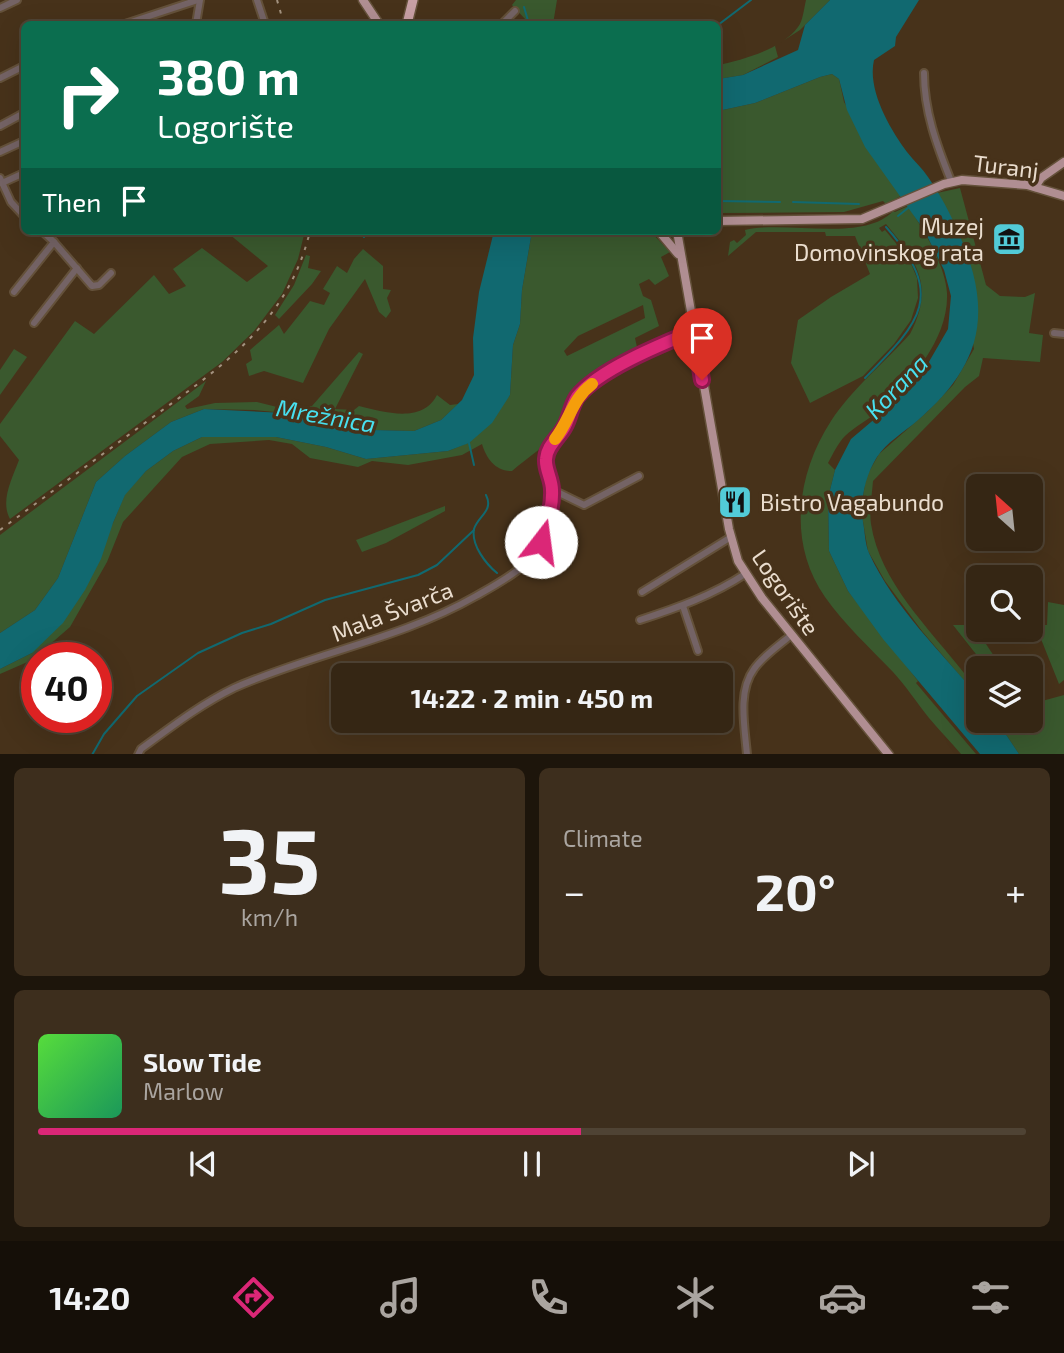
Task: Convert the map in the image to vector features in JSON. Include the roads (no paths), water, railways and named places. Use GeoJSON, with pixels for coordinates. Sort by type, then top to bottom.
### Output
{"type":"FeatureCollection","features":[{"type":"Feature","properties":{"kind":"highway"},"geometry":{"type":"LineString","coordinates":[[410,21],[413,1]]}},
{"type":"Feature","properties":{"kind":"main road"},"geometry":{"type":"LineString","coordinates":[[363,0],[373,21]]}},
{"type":"Feature","properties":{"kind":"main road"},"geometry":{"type":"LineString","coordinates":[[1035,187],[1041,178],[1064,162]]}},
{"type":"Feature","properties":{"kind":"main road","name":"Turanj"},"geometry":{"type":"LineString","coordinates":[[948,182],[977,180],[1035,187],[1064,196]]}},
{"type":"Feature","properties":{"kind":"main road"},"geometry":{"type":"LineString","coordinates":[[721,221],[853,220],[869,217],[948,182]]}},
{"type":"Feature","properties":{"kind":"main road","name":"Logorište"},"geometry":{"type":"LineString","coordinates":[[661,235],[671,243],[681,260]]}},
{"type":"Feature","properties":{"kind":"main road","name":"Logorište"},"geometry":{"type":"LineString","coordinates":[[678,235],[731,537],[738,561],[790,636],[889,754]]}},
{"type":"Feature","properties":{"kind":"street"},"geometry":{"type":"LineString","coordinates":[[0,8],[17,0]]}},
{"type":"Feature","properties":{"kind":"street"},"geometry":{"type":"LineString","coordinates":[[134,21],[199,0],[196,21]]}},
{"type":"Feature","properties":{"kind":"street"},"geometry":{"type":"LineString","coordinates":[[257,0],[264,21]]}},
{"type":"Feature","properties":{"kind":"street"},"geometry":{"type":"LineString","coordinates":[[505,21],[515,11]]}},
{"type":"Feature","properties":{"kind":"street"},"geometry":{"type":"LineString","coordinates":[[0,78],[21,68]]}},
{"type":"Feature","properties":{"kind":"street"},"geometry":{"type":"LineString","coordinates":[[924,73],[928,110],[948,182]]}},
{"type":"Feature","properties":{"kind":"street"},"geometry":{"type":"LineString","coordinates":[[0,126],[21,115]]}},
{"type":"Feature","properties":{"kind":"street"},"geometry":{"type":"LineString","coordinates":[[0,152],[21,142]]}},
{"type":"Feature","properties":{"kind":"street"},"geometry":{"type":"LineString","coordinates":[[21,174],[1,181],[11,202],[21,213]]}},
{"type":"Feature","properties":{"kind":"street"},"geometry":{"type":"LineString","coordinates":[[46,235],[92,286],[99,285],[111,273]]}},
{"type":"Feature","properties":{"kind":"street"},"geometry":{"type":"LineString","coordinates":[[14,292],[54,242]]}},
{"type":"Feature","properties":{"kind":"street"},"geometry":{"type":"LineString","coordinates":[[34,323],[77,268]]}},
{"type":"Feature","properties":{"kind":"street","name":"Mala Švarča"},"geometry":{"type":"LineString","coordinates":[[138,754],[184,718],[233,689],[446,613],[495,585],[524,564],[541,542],[550,516],[552,490],[545,461],[548,449],[564,428],[580,393],[647,351],[694,331]]}},
{"type":"Feature","properties":{"kind":"street"},"geometry":{"type":"LineString","coordinates":[[1054,333],[1064,334]]}},
{"type":"Feature","properties":{"kind":"street"},"geometry":{"type":"LineString","coordinates":[[552,490],[584,505],[639,476]]}},
{"type":"Feature","properties":{"kind":"street"},"geometry":{"type":"LineString","coordinates":[[642,592],[731,537]]}},
{"type":"Feature","properties":{"kind":"street"},"geometry":{"type":"LineString","coordinates":[[640,621],[714,592],[745,573]]}},
{"type":"Feature","properties":{"kind":"street"},"geometry":{"type":"LineString","coordinates":[[683,606],[698,651]]}},
{"type":"Feature","properties":{"kind":"street"},"geometry":{"type":"LineString","coordinates":[[747,754],[744,697],[747,681],[754,669],[790,636]]}},
{"type":"Feature","properties":{"kind":"water"},"geometry":{"type":"Polygon","coordinates":[[[830,0],[919,0],[896,37],[895,46],[874,60],[874,84],[882,109],[894,132],[935,187],[954,223],[970,261],[978,318],[969,356],[948,390],[877,457],[864,488],[863,522],[869,553],[891,592],[966,683],[966,733],[1005,733],[1019,754],[980,754],[883,639],[848,591],[829,551],[828,498],[835,470],[851,439],[923,372],[948,329],[951,296],[944,270],[924,230],[865,147],[847,110],[839,79],[832,74],[820,77],[755,103],[721,110],[721,79],[743,75],[798,50],[805,25],[830,0]]]}},
{"type":"Feature","properties":{"kind":"water"},"geometry":{"type":"Polygon","coordinates":[[[493,235],[531,235],[522,290],[520,324],[513,345],[510,395],[492,423],[469,443],[448,451],[366,459],[326,447],[276,437],[202,437],[173,451],[146,471],[125,495],[101,559],[63,623],[43,642],[21,642],[21,658],[0,669],[0,633],[35,610],[58,578],[96,482],[125,456],[171,422],[204,409],[285,413],[374,430],[414,431],[441,420],[462,400],[474,375],[473,338],[479,292],[493,235]]]}},
{"type":"Feature","properties":{"kind":"waterway"},"geometry":{"type":"LineString","coordinates":[[721,23],[751,0]]}},
{"type":"Feature","properties":{"kind":"waterway"},"geometry":{"type":"LineString","coordinates":[[524,7],[528,21]]}},
{"type":"Feature","properties":{"kind":"waterway"},"geometry":{"type":"LineString","coordinates":[[721,201],[780,202]]}},
{"type":"Feature","properties":{"kind":"waterway"},"geometry":{"type":"LineString","coordinates":[[793,202],[859,204]]}},
{"type":"Feature","properties":{"kind":"waterway"},"geometry":{"type":"LineString","coordinates":[[898,216],[908,208]]}},
{"type":"Feature","properties":{"kind":"waterway"},"geometry":{"type":"LineString","coordinates":[[865,378],[900,340],[912,324],[919,307],[921,290],[916,272],[905,251],[886,227]]}},
{"type":"Feature","properties":{"kind":"waterway"},"geometry":{"type":"LineString","coordinates":[[469,443],[474,465]]}},
{"type":"Feature","properties":{"kind":"waterway"},"geometry":{"type":"LineString","coordinates":[[486,495],[488,505],[476,524],[474,535],[480,554],[497,573]]}},
{"type":"Feature","properties":{"kind":"waterway"},"geometry":{"type":"LineString","coordinates":[[93,754],[104,734],[137,696],[198,653],[325,600],[418,575],[437,565],[474,530]]}},
{"type":"Feature","properties":{"kind":"railway"},"geometry":{"type":"LineString","coordinates":[[277,0],[283,21]]}},
{"type":"Feature","properties":{"kind":"railway"},"geometry":{"type":"LineString","coordinates":[[0,530],[193,388],[243,345],[284,295],[299,265],[309,235]]}},
{"type":"Feature","properties":{"kind":"place","name":"Muzej Domovinskog rata"},"geometry":{"type":"Point","coordinates":[1009,239]}},
{"type":"Feature","properties":{"kind":"place","name":"Bistro Vagabundo"},"geometry":{"type":"Point","coordinates":[735,502]}},
{"type":"Feature","properties":{"kind":"water label","name":"Korana"},"geometry":{"type":"Point","coordinates":[896,386]}},
{"type":"Feature","properties":{"kind":"water label","name":"Mrežnica"},"geometry":{"type":"Point","coordinates":[326,415]}}]}
